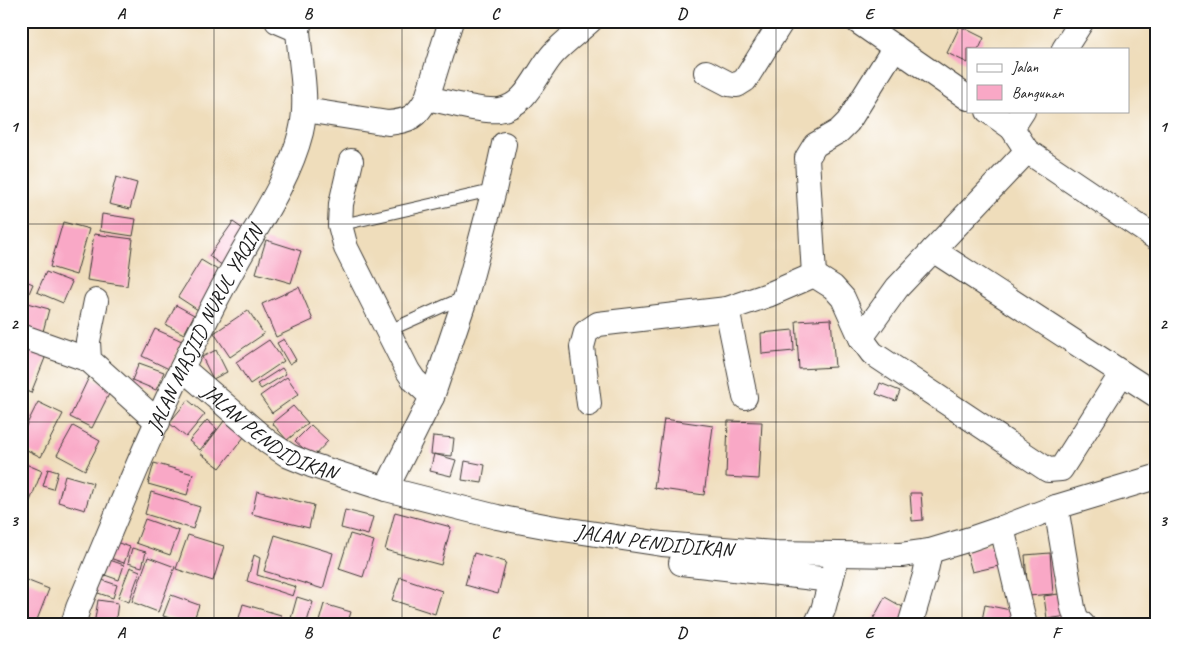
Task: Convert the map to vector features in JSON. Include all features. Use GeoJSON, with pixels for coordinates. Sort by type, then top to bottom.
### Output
{"type":"FeatureCollection","features":[{"type":"Feature","properties":{"kind":"street"},"geometry":{"type":"LineString","coordinates":[[305,110],[388,123],[411,119],[421,109],[427,98],[452,21]]}},
{"type":"Feature","properties":{"kind":"street"},"geometry":{"type":"LineString","coordinates":[[427,98],[485,109],[509,108],[527,92],[544,65],[555,53],[590,21]]}},
{"type":"Feature","properties":{"kind":"street"},"geometry":{"type":"LineString","coordinates":[[706,72],[729,84],[738,85],[745,80],[782,21]]}},
{"type":"Feature","properties":{"kind":"street"},"geometry":{"type":"LineString","coordinates":[[857,21],[967,97]]}},
{"type":"Feature","properties":{"kind":"street"},"geometry":{"type":"LineString","coordinates":[[1065,48],[1082,21]]}},
{"type":"Feature","properties":{"kind":"street","name":"JALAN MASJID NURUL YAQIN"},"geometry":{"type":"LineString","coordinates":[[73,625],[81,600],[141,458],[182,368],[231,272],[276,194],[295,150],[305,110],[292,24]]}},
{"type":"Feature","properties":{"kind":"street"},"geometry":{"type":"LineString","coordinates":[[814,275],[807,158],[816,145],[839,131],[848,122],[895,47]]}},
{"type":"Feature","properties":{"kind":"street"},"geometry":{"type":"LineString","coordinates":[[991,112],[1018,120],[1027,151],[1156,238]]}},
{"type":"Feature","properties":{"kind":"street"},"geometry":{"type":"LineString","coordinates":[[386,489],[432,397],[466,296],[504,144]]}},
{"type":"Feature","properties":{"kind":"street"},"geometry":{"type":"LineString","coordinates":[[861,338],[897,288],[1027,151]]}},
{"type":"Feature","properties":{"kind":"street"},"geometry":{"type":"LineString","coordinates":[[351,162],[341,204],[340,225],[346,248],[408,371],[414,380],[432,397]]}},
{"type":"Feature","properties":{"kind":"street"},"geometry":{"type":"LineString","coordinates":[[933,250],[1156,395]]}},
{"type":"Feature","properties":{"kind":"street"},"geometry":{"type":"LineString","coordinates":[[589,404],[582,347],[586,332],[598,324],[727,308],[768,295],[814,275]]}},
{"type":"Feature","properties":{"kind":"street"},"geometry":{"type":"LineString","coordinates":[[814,275],[833,287],[843,298],[861,338],[872,353],[1048,470],[1061,469],[1122,373]]}},
{"type":"Feature","properties":{"kind":"street"},"geometry":{"type":"LineString","coordinates":[[88,360],[88,341],[96,301]]}},
{"type":"Feature","properties":{"kind":"street"},"geometry":{"type":"LineString","coordinates":[[727,308],[745,397]]}},
{"type":"Feature","properties":{"kind":"street"},"geometry":{"type":"LineString","coordinates":[[21,336],[88,360],[158,422]]}},
{"type":"Feature","properties":{"kind":"street","name":"JALAN PENDIDIKAN"},"geometry":{"type":"LineString","coordinates":[[182,368],[268,442],[289,456],[311,466],[386,489],[497,517],[645,541],[774,552],[901,555],[930,551],[1002,528],[1056,507],[1156,477]]}},
{"type":"Feature","properties":{"kind":"street"},"geometry":{"type":"LineString","coordinates":[[1056,507],[1073,608],[1076,618],[1083,625]]}},
{"type":"Feature","properties":{"kind":"street"},"geometry":{"type":"LineString","coordinates":[[1002,528],[1025,625]]}},
{"type":"Feature","properties":{"kind":"street"},"geometry":{"type":"LineString","coordinates":[[910,625],[930,551]]}},
{"type":"Feature","properties":{"kind":"street"},"geometry":{"type":"LineString","coordinates":[[816,625],[823,610],[838,554]]}},
{"type":"Feature","properties":{"kind":"street"},"geometry":{"type":"LineString","coordinates":[[681,563],[831,580]]}},
{"type":"Feature","properties":{"kind":"lane"},"geometry":{"type":"LineString","coordinates":[[340,225],[494,190]]}},
{"type":"Feature","properties":{"kind":"lane"},"geometry":{"type":"LineString","coordinates":[[388,331],[466,296]]}},
{"type":"Feature","properties":{"kind":"building"},"geometry":{"type":"Polygon","coordinates":[[[960,26],[984,38],[979,48],[967,48],[967,63],[947,53],[960,26]]]}},
{"type":"Feature","properties":{"kind":"building"},"geometry":{"type":"Polygon","coordinates":[[[116,177],[137,183],[130,209],[109,204],[116,177]]]}},
{"type":"Feature","properties":{"kind":"building"},"geometry":{"type":"Polygon","coordinates":[[[102,214],[136,219],[133,236],[100,231],[102,214]]]}},
{"type":"Feature","properties":{"kind":"building"},"geometry":{"type":"Polygon","coordinates":[[[63,222],[89,229],[76,275],[50,267],[63,222]]]}},
{"type":"Feature","properties":{"kind":"building"},"geometry":{"type":"Polygon","coordinates":[[[233,222],[250,234],[226,268],[209,256],[233,222]]]}},
{"type":"Feature","properties":{"kind":"building"},"geometry":{"type":"Polygon","coordinates":[[[94,234],[133,239],[127,286],[87,280],[94,234]]]}},
{"type":"Feature","properties":{"kind":"building"},"geometry":{"type":"Polygon","coordinates":[[[266,240],[301,251],[291,283],[256,273],[266,240]]]}},
{"type":"Feature","properties":{"kind":"building"},"geometry":{"type":"Polygon","coordinates":[[[201,260],[221,272],[198,310],[178,297],[201,260]]]}},
{"type":"Feature","properties":{"kind":"building"},"geometry":{"type":"Polygon","coordinates":[[[46,272],[72,282],[63,303],[37,292],[46,272]]]}},
{"type":"Feature","properties":{"kind":"building"},"geometry":{"type":"Polygon","coordinates":[[[21,279],[33,284],[27,298],[21,296],[21,279]]]}},
{"type":"Feature","properties":{"kind":"building"},"geometry":{"type":"Polygon","coordinates":[[[299,287],[313,320],[276,337],[262,304],[299,287]]]}},
{"type":"Feature","properties":{"kind":"building"},"geometry":{"type":"Polygon","coordinates":[[[27,303],[49,309],[41,339],[21,334],[21,323],[27,303]]]}},
{"type":"Feature","properties":{"kind":"building"},"geometry":{"type":"Polygon","coordinates":[[[176,305],[194,315],[184,334],[166,325],[176,305]]]}},
{"type":"Feature","properties":{"kind":"building"},"geometry":{"type":"Polygon","coordinates":[[[248,310],[264,334],[230,357],[214,333],[248,310]]]}},
{"type":"Feature","properties":{"kind":"building"},"geometry":{"type":"Polygon","coordinates":[[[831,319],[835,367],[799,369],[796,321],[831,319]]]}},
{"type":"Feature","properties":{"kind":"building"},"geometry":{"type":"Polygon","coordinates":[[[155,329],[182,341],[169,369],[142,356],[155,329]]]}},
{"type":"Feature","properties":{"kind":"building"},"geometry":{"type":"Polygon","coordinates":[[[793,330],[794,351],[762,354],[761,333],[793,330]]]}},
{"type":"Feature","properties":{"kind":"building"},"geometry":{"type":"Polygon","coordinates":[[[284,339],[296,360],[289,364],[277,343],[284,339]]]}},
{"type":"Feature","properties":{"kind":"building"},"geometry":{"type":"Polygon","coordinates":[[[269,340],[284,361],[250,384],[236,362],[269,340]]]}},
{"type":"Feature","properties":{"kind":"building"},"geometry":{"type":"Polygon","coordinates":[[[21,343],[47,353],[31,393],[21,389],[21,343]]]}},
{"type":"Feature","properties":{"kind":"building"},"geometry":{"type":"Polygon","coordinates":[[[216,350],[227,372],[213,379],[202,357],[216,350]]]}},
{"type":"Feature","properties":{"kind":"building"},"geometry":{"type":"Polygon","coordinates":[[[139,363],[164,372],[156,390],[132,380],[139,363]]]}},
{"type":"Feature","properties":{"kind":"building"},"geometry":{"type":"Polygon","coordinates":[[[282,368],[286,374],[261,389],[257,384],[282,368]]]}},
{"type":"Feature","properties":{"kind":"building"},"geometry":{"type":"Polygon","coordinates":[[[89,377],[112,388],[92,428],[70,417],[89,377]]]}},
{"type":"Feature","properties":{"kind":"building"},"geometry":{"type":"Polygon","coordinates":[[[287,377],[299,394],[272,413],[260,396],[287,377]]]}},
{"type":"Feature","properties":{"kind":"building"},"geometry":{"type":"Polygon","coordinates":[[[880,383],[900,391],[896,401],[876,394],[880,383]]]}},
{"type":"Feature","properties":{"kind":"building"},"geometry":{"type":"Polygon","coordinates":[[[188,400],[205,414],[186,437],[169,423],[188,400]]]}},
{"type":"Feature","properties":{"kind":"building"},"geometry":{"type":"Polygon","coordinates":[[[38,402],[63,414],[41,457],[21,447],[21,436],[38,402]]]}},
{"type":"Feature","properties":{"kind":"building"},"geometry":{"type":"Polygon","coordinates":[[[293,406],[308,423],[287,440],[272,423],[293,406]]]}},
{"type":"Feature","properties":{"kind":"building"},"geometry":{"type":"Polygon","coordinates":[[[664,419],[713,426],[704,495],[654,488],[664,419]]]}},
{"type":"Feature","properties":{"kind":"building"},"geometry":{"type":"Polygon","coordinates":[[[207,420],[217,429],[200,450],[189,441],[207,420]]]}},
{"type":"Feature","properties":{"kind":"building"},"geometry":{"type":"Polygon","coordinates":[[[224,421],[244,437],[220,468],[200,453],[224,421]]]}},
{"type":"Feature","properties":{"kind":"building"},"geometry":{"type":"Polygon","coordinates":[[[728,421],[762,422],[759,479],[726,477],[728,421]]]}},
{"type":"Feature","properties":{"kind":"building"},"geometry":{"type":"Polygon","coordinates":[[[311,425],[328,441],[313,457],[295,441],[311,425]]]}},
{"type":"Feature","properties":{"kind":"building"},"geometry":{"type":"Polygon","coordinates":[[[73,426],[100,441],[85,470],[57,455],[73,426]]]}},
{"type":"Feature","properties":{"kind":"building"},"geometry":{"type":"Polygon","coordinates":[[[433,436],[454,438],[452,456],[431,454],[433,436]]]}},
{"type":"Feature","properties":{"kind":"building"},"geometry":{"type":"Polygon","coordinates":[[[434,454],[456,460],[451,476],[430,471],[434,454]]]}},
{"type":"Feature","properties":{"kind":"building"},"geometry":{"type":"Polygon","coordinates":[[[465,461],[485,465],[482,483],[462,480],[465,461]]]}},
{"type":"Feature","properties":{"kind":"building"},"geometry":{"type":"Polygon","coordinates":[[[21,462],[42,471],[30,501],[21,497],[21,462]]]}},
{"type":"Feature","properties":{"kind":"building"},"geometry":{"type":"Polygon","coordinates":[[[154,463],[193,474],[187,495],[148,484],[154,463]]]}},
{"type":"Feature","properties":{"kind":"building"},"geometry":{"type":"Polygon","coordinates":[[[48,469],[58,472],[53,489],[43,486],[48,469]]]}},
{"type":"Feature","properties":{"kind":"building"},"geometry":{"type":"Polygon","coordinates":[[[65,475],[93,483],[85,510],[58,502],[65,475]]]}},
{"type":"Feature","properties":{"kind":"building"},"geometry":{"type":"Polygon","coordinates":[[[257,491],[314,505],[309,528],[252,514],[257,491]]]}},
{"type":"Feature","properties":{"kind":"building"},"geometry":{"type":"Polygon","coordinates":[[[151,492],[200,507],[193,529],[145,514],[151,492]]]}},
{"type":"Feature","properties":{"kind":"building"},"geometry":{"type":"Polygon","coordinates":[[[910,493],[921,493],[923,520],[912,521],[910,493]]]}},
{"type":"Feature","properties":{"kind":"building"},"geometry":{"type":"Polygon","coordinates":[[[21,500],[28,503],[21,518],[21,500]]]}},
{"type":"Feature","properties":{"kind":"building"},"geometry":{"type":"Polygon","coordinates":[[[345,510],[373,517],[368,535],[341,528],[345,510]]]}},
{"type":"Feature","properties":{"kind":"building"},"geometry":{"type":"Polygon","coordinates":[[[395,512],[451,527],[441,565],[385,550],[395,512]]]}},
{"type":"Feature","properties":{"kind":"building"},"geometry":{"type":"Polygon","coordinates":[[[145,519],[179,531],[170,555],[136,543],[145,519]]]}},
{"type":"Feature","properties":{"kind":"building"},"geometry":{"type":"Polygon","coordinates":[[[350,534],[374,541],[363,577],[339,569],[350,534]]]}},
{"type":"Feature","properties":{"kind":"building"},"geometry":{"type":"Polygon","coordinates":[[[188,535],[224,546],[213,581],[176,569],[188,535]]]}},
{"type":"Feature","properties":{"kind":"building"},"geometry":{"type":"Polygon","coordinates":[[[275,535],[333,553],[323,589],[264,571],[275,535]]]}},
{"type":"Feature","properties":{"kind":"building"},"geometry":{"type":"Polygon","coordinates":[[[113,541],[130,547],[124,563],[107,557],[113,541]]]}},
{"type":"Feature","properties":{"kind":"building"},"geometry":{"type":"Polygon","coordinates":[[[997,543],[1003,565],[972,572],[966,550],[997,543]]]}},
{"type":"Feature","properties":{"kind":"building"},"geometry":{"type":"Polygon","coordinates":[[[132,548],[146,552],[142,567],[128,563],[132,548]]]}},
{"type":"Feature","properties":{"kind":"building"},"geometry":{"type":"Polygon","coordinates":[[[474,553],[506,562],[498,594],[465,585],[474,553]]]}},
{"type":"Feature","properties":{"kind":"building"},"geometry":{"type":"Polygon","coordinates":[[[1050,553],[1053,594],[1028,596],[1025,555],[1050,553]]]}},
{"type":"Feature","properties":{"kind":"building"},"geometry":{"type":"Polygon","coordinates":[[[254,555],[260,558],[257,575],[296,587],[293,596],[247,581],[254,555]]]}},
{"type":"Feature","properties":{"kind":"building"},"geometry":{"type":"Polygon","coordinates":[[[148,557],[175,567],[158,612],[132,602],[148,557]]]}},
{"type":"Feature","properties":{"kind":"building"},"geometry":{"type":"Polygon","coordinates":[[[107,559],[124,565],[119,580],[102,574],[107,559]]]}},
{"type":"Feature","properties":{"kind":"building"},"geometry":{"type":"Polygon","coordinates":[[[130,567],[140,571],[129,602],[118,598],[130,567]]]}},
{"type":"Feature","properties":{"kind":"building"},"geometry":{"type":"Polygon","coordinates":[[[400,577],[442,591],[435,614],[392,600],[400,577]]]}},
{"type":"Feature","properties":{"kind":"building"},"geometry":{"type":"Polygon","coordinates":[[[21,578],[49,589],[35,625],[21,621],[21,578]]]}},
{"type":"Feature","properties":{"kind":"building"},"geometry":{"type":"Polygon","coordinates":[[[99,579],[117,585],[113,598],[95,592],[99,579]]]}},
{"type":"Feature","properties":{"kind":"building"},"geometry":{"type":"Polygon","coordinates":[[[1066,593],[1068,616],[1047,619],[1044,596],[1066,593]]]}},
{"type":"Feature","properties":{"kind":"building"},"geometry":{"type":"Polygon","coordinates":[[[171,595],[199,605],[192,625],[163,616],[171,595]]]}},
{"type":"Feature","properties":{"kind":"building"},"geometry":{"type":"Polygon","coordinates":[[[297,597],[313,602],[306,625],[290,622],[297,597]]]}},
{"type":"Feature","properties":{"kind":"building"},"geometry":{"type":"Polygon","coordinates":[[[885,597],[908,610],[900,625],[870,625],[885,597]]]}},
{"type":"Feature","properties":{"kind":"building"},"geometry":{"type":"Polygon","coordinates":[[[98,600],[118,603],[115,625],[94,625],[98,600]]]}},
{"type":"Feature","properties":{"kind":"building"},"geometry":{"type":"Polygon","coordinates":[[[243,604],[281,615],[279,625],[237,625],[243,604]]]}},
{"type":"Feature","properties":{"kind":"building"},"geometry":{"type":"Polygon","coordinates":[[[324,604],[351,612],[347,625],[318,625],[324,604]]]}},
{"type":"Feature","properties":{"kind":"building"},"geometry":{"type":"Polygon","coordinates":[[[985,605],[1021,612],[1018,625],[981,625],[985,605]]]}},
{"type":"Feature","properties":{"kind":"building"},"geometry":{"type":"Polygon","coordinates":[[[925,618],[941,625],[922,625],[925,618]]]}}]}
